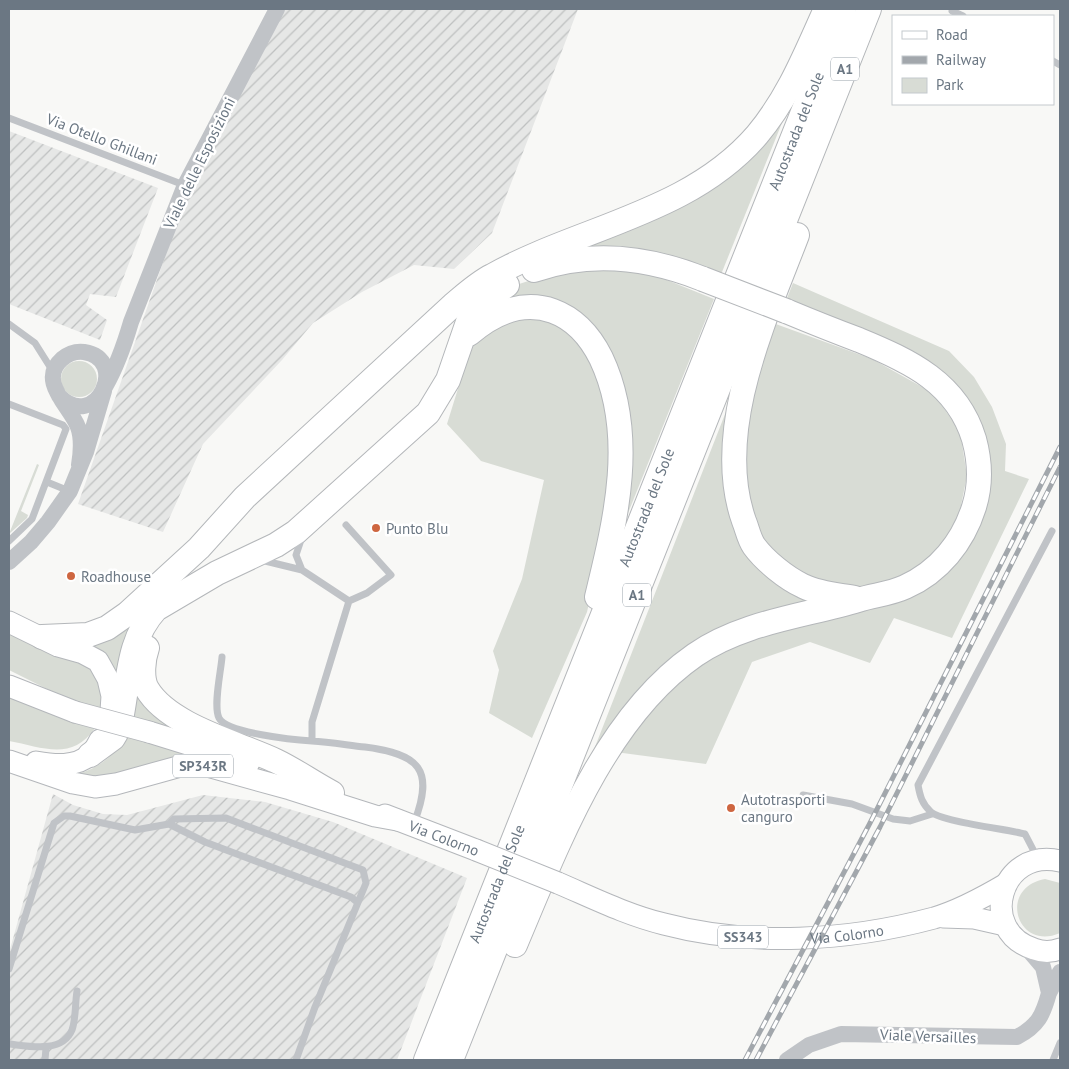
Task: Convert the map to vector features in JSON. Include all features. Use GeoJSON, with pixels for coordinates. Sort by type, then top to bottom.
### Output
{"type":"FeatureCollection","features":[{"type":"Feature","properties":{"kind":"highway"},"geometry":{"type":"LineString","coordinates":[[42,637],[88,635],[107,628],[127,614],[192,556],[245,497],[434,322],[487,279],[506,268],[662,204],[697,186],[718,171],[748,145],[780,104],[805,58],[826,9]]}},
{"type":"Feature","properties":{"kind":"highway","name":"Autostrada del Sole"},"geometry":{"type":"LineString","coordinates":[[426,1060],[844,9]]}},
{"type":"Feature","properties":{"kind":"highway","name":"Autostrada del Sole"},"geometry":{"type":"LineString","coordinates":[[452,1060],[869,9]]}},
{"type":"Feature","properties":{"kind":"highway"},"geometry":{"type":"LineString","coordinates":[[822,129],[822,160],[750,367],[737,424],[735,450],[737,500],[753,545],[777,569],[804,587],[859,599]]}},
{"type":"Feature","properties":{"kind":"highway"},"geometry":{"type":"LineString","coordinates":[[464,1060],[566,824],[605,757],[642,702],[696,654],[747,629],[888,593],[913,583],[934,569],[951,552],[968,523],[976,497],[979,472],[975,444],[967,421],[958,405],[940,384],[926,372],[893,354],[703,279],[652,262],[606,258],[562,262],[469,293]]}},
{"type":"Feature","properties":{"kind":"highway"},"geometry":{"type":"LineString","coordinates":[[90,755],[113,738],[114,722],[134,644],[145,622],[156,609],[208,579],[276,545],[306,525],[428,413],[443,390],[462,343],[467,324],[479,307],[520,275]]}},
{"type":"Feature","properties":{"kind":"highway"},"geometry":{"type":"LineString","coordinates":[[462,343],[480,324],[493,316],[514,309],[545,309],[563,316],[579,328],[591,341],[604,366],[617,409],[621,454],[611,539],[592,614],[593,640]]}},
{"type":"Feature","properties":{"kind":"highway"},"geometry":{"type":"LineString","coordinates":[[208,579],[171,613],[151,638],[144,666],[146,687],[164,708],[230,742],[277,761],[332,794]]}},
{"type":"Feature","properties":{"kind":"main road"},"geometry":{"type":"LineString","coordinates":[[9,622],[98,661],[108,679],[112,696],[114,722]]}},
{"type":"Feature","properties":{"kind":"main road"},"geometry":{"type":"LineString","coordinates":[[9,676],[48,696],[70,710]]}},
{"type":"Feature","properties":{"kind":"main road"},"geometry":{"type":"LineString","coordinates":[[9,686],[70,710]]}},
{"type":"Feature","properties":{"kind":"main road","name":"Via Colorno"},"geometry":{"type":"LineString","coordinates":[[70,710],[249,763],[476,850],[639,918],[686,930],[721,936],[753,938],[842,935],[867,932],[936,917],[1006,884],[1020,868],[1039,859]]}},
{"type":"Feature","properties":{"kind":"main road"},"geometry":{"type":"LineString","coordinates":[[9,755],[45,764],[61,765],[77,762],[90,755]]}},
{"type":"Feature","properties":{"kind":"main road","name":"SP343R"},"geometry":{"type":"LineString","coordinates":[[9,761],[74,783],[96,787],[116,784],[182,766],[207,766],[290,788],[375,816],[405,822]]}},
{"type":"Feature","properties":{"kind":"main road"},"geometry":{"type":"LineString","coordinates":[[1039,859],[1060,861]]}},
{"type":"Feature","properties":{"kind":"main road"},"geometry":{"type":"LineString","coordinates":[[1006,884],[1001,898],[1001,912],[1005,926],[1014,938],[1026,947],[1041,951],[1060,949]]}},
{"type":"Feature","properties":{"kind":"main road","name":"Via Colorno"},"geometry":{"type":"LineString","coordinates":[[936,917],[974,918],[1005,926]]}},
{"type":"Feature","properties":{"kind":"street","name":"Viale delle Esposizioni"},"geometry":{"type":"LineString","coordinates":[[59,396],[70,404],[83,406],[95,401],[114,374],[127,340],[131,322],[185,185],[277,9]]}},
{"type":"Feature","properties":{"kind":"street","name":"Viale delle Esposizioni"},"geometry":{"type":"LineString","coordinates":[[79,465],[80,442],[78,428],[59,396],[53,377],[56,367],[65,357],[77,352],[101,355],[112,350],[131,322]]}},
{"type":"Feature","properties":{"kind":"street","name":"Viale delle Esposizioni"},"geometry":{"type":"LineString","coordinates":[[10,559],[37,536],[58,511],[70,491],[79,465],[86,452],[106,378],[103,366],[90,354]]}},
{"type":"Feature","properties":{"kind":"street"},"geometry":{"type":"LineString","coordinates":[[1026,947],[1043,967],[1049,993]]}},
{"type":"Feature","properties":{"kind":"street","name":"Viale Versailles"},"geometry":{"type":"LineString","coordinates":[[787,1060],[809,1044],[841,1034],[1017,1037],[1031,1030],[1043,1013],[1049,993],[1060,972]]}},
{"type":"Feature","properties":{"kind":"lane"},"geometry":{"type":"LineString","coordinates":[[952,11],[961,15]]}},
{"type":"Feature","properties":{"kind":"lane","name":"Via Otello Ghillani"},"geometry":{"type":"LineString","coordinates":[[9,118],[185,185]]}},
{"type":"Feature","properties":{"kind":"lane"},"geometry":{"type":"LineString","coordinates":[[9,324],[27,336],[38,347],[50,367],[53,377]]}},
{"type":"Feature","properties":{"kind":"lane"},"geometry":{"type":"LineString","coordinates":[[9,404],[66,428],[47,482],[30,522],[9,542]]}},
{"type":"Feature","properties":{"kind":"lane"},"geometry":{"type":"LineString","coordinates":[[47,482],[70,491]]}},
{"type":"Feature","properties":{"kind":"lane"},"geometry":{"type":"LineString","coordinates":[[302,570],[296,555],[306,525]]}},
{"type":"Feature","properties":{"kind":"lane"},"geometry":{"type":"LineString","coordinates":[[312,741],[312,722],[350,602],[367,593],[392,575],[346,525]]}},
{"type":"Feature","properties":{"kind":"lane"},"geometry":{"type":"LineString","coordinates":[[1039,859],[1025,834],[950,820],[932,814],[921,801],[918,785],[1052,531]]}},
{"type":"Feature","properties":{"kind":"lane"},"geometry":{"type":"LineString","coordinates":[[251,558],[302,570],[350,602]]}},
{"type":"Feature","properties":{"kind":"lane"},"geometry":{"type":"LineString","coordinates":[[222,657],[217,710],[221,722],[247,731],[389,751],[408,757],[417,766],[422,782],[422,799],[405,822]]}},
{"type":"Feature","properties":{"kind":"lane"},"geometry":{"type":"LineString","coordinates":[[803,795],[852,804],[893,819],[910,821],[932,814]]}},
{"type":"Feature","properties":{"kind":"lane"},"geometry":{"type":"LineString","coordinates":[[9,969],[54,823],[64,816],[136,830],[169,824],[174,819],[226,818],[363,870],[366,883],[296,1060]]}},
{"type":"Feature","properties":{"kind":"lane"},"geometry":{"type":"LineString","coordinates":[[169,824],[205,842],[351,896],[357,902]]}},
{"type":"Feature","properties":{"kind":"lane"},"geometry":{"type":"LineString","coordinates":[[9,1044],[46,1048],[60,1043],[72,1030],[77,991]]}},
{"type":"Feature","properties":{"kind":"lane"},"geometry":{"type":"LineString","coordinates":[[1053,1060],[1060,1043]]}},
{"type":"Feature","properties":{"kind":"lane"},"geometry":{"type":"LineString","coordinates":[[45,1060],[46,1048]]}},
{"type":"Feature","properties":{"kind":"shaded area"},"geometry":{"type":"Polygon","coordinates":[[[284,9],[578,9],[492,233],[454,269],[414,265],[362,292],[313,323],[282,360],[203,444],[163,532],[78,504],[185,200],[284,9]]]}},
{"type":"Feature","properties":{"kind":"shaded area"},"geometry":{"type":"Polygon","coordinates":[[[9,131],[158,188],[116,297],[90,294],[86,305],[107,320],[100,340],[9,304],[9,131]]]}},
{"type":"Feature","properties":{"kind":"shaded area"},"geometry":{"type":"Polygon","coordinates":[[[53,794],[73,805],[103,814],[127,815],[203,795],[265,802],[333,822],[467,878],[397,1060],[9,1060],[9,953],[53,794]]]}},
{"type":"Feature","properties":{"kind":"green space"},"geometry":{"type":"Polygon","coordinates":[[[790,103],[718,282],[668,263],[534,262],[637,222],[790,103]]]}},
{"type":"Feature","properties":{"kind":"green space"},"geometry":{"type":"Polygon","coordinates":[[[600,266],[657,276],[714,299],[612,553],[625,491],[593,338],[497,304],[516,285],[550,274],[600,266]]]}},
{"type":"Feature","properties":{"kind":"green space"},"geometry":{"type":"Polygon","coordinates":[[[793,283],[949,351],[974,377],[992,407],[1006,444],[1005,471],[1029,479],[952,638],[894,618],[870,663],[810,642],[752,662],[706,764],[615,752],[691,664],[747,634],[921,585],[983,473],[946,382],[784,306],[793,283]]]}},
{"type":"Feature","properties":{"kind":"green space"},"geometry":{"type":"Polygon","coordinates":[[[513,316],[542,316],[571,331],[593,362],[608,403],[614,455],[609,514],[587,612],[532,738],[489,713],[499,670],[493,651],[522,579],[544,480],[481,461],[447,424],[474,337],[513,316]]]}},
{"type":"Feature","properties":{"kind":"green space"},"geometry":{"type":"Polygon","coordinates":[[[773,323],[872,359],[933,393],[960,431],[967,476],[959,515],[940,548],[913,574],[876,589],[834,589],[790,574],[754,533],[740,463],[750,390],[773,323]]]}},
{"type":"Feature","properties":{"kind":"green space"},"geometry":{"type":"Polygon","coordinates":[[[79,361],[92,366],[97,379],[92,392],[79,397],[66,392],[61,379],[66,366],[79,361]]]}},
{"type":"Feature","properties":{"kind":"green space"},"geometry":{"type":"Polygon","coordinates":[[[736,386],[737,529],[824,601],[716,634],[577,793],[736,386]]]}},
{"type":"Feature","properties":{"kind":"green space"},"geometry":{"type":"Polygon","coordinates":[[[37,464],[39,465],[21,511],[28,515],[27,518],[9,534],[37,464]]]}},
{"type":"Feature","properties":{"kind":"green space"},"geometry":{"type":"Polygon","coordinates":[[[129,628],[118,680],[87,645],[129,628]]]}},
{"type":"Feature","properties":{"kind":"green space"},"geometry":{"type":"Polygon","coordinates":[[[9,633],[75,657],[101,675],[102,708],[77,704],[9,670],[9,633]]]}},
{"type":"Feature","properties":{"kind":"green space"},"geometry":{"type":"Polygon","coordinates":[[[139,674],[226,744],[129,716],[139,674]]]}},
{"type":"Feature","properties":{"kind":"green space"},"geometry":{"type":"Polygon","coordinates":[[[9,696],[95,728],[86,739],[66,749],[56,750],[9,741],[9,696]]]}},
{"type":"Feature","properties":{"kind":"green space"},"geometry":{"type":"Polygon","coordinates":[[[124,735],[217,761],[109,779],[78,774],[106,760],[116,749],[124,735]]]}},
{"type":"Feature","properties":{"kind":"green space"},"geometry":{"type":"Polygon","coordinates":[[[1045,879],[1060,883],[1060,933],[1045,937],[1033,934],[1024,927],[1018,916],[1017,905],[1021,894],[1030,885],[1045,879]]]}},
{"type":"Feature","properties":{"kind":"railway"},"geometry":{"type":"LineString","coordinates":[[745,1060],[870,823],[1060,447]]}},
{"type":"Feature","properties":{"kind":"railway"},"geometry":{"type":"LineString","coordinates":[[756,1060],[880,827],[1060,467]]}},
{"type":"Feature","properties":{"kind":"place","name":"Punto Blu"},"geometry":{"type":"Point","coordinates":[376,528]}},
{"type":"Feature","properties":{"kind":"place","name":"Roadhouse"},"geometry":{"type":"Point","coordinates":[71,576]}},
{"type":"Feature","properties":{"kind":"place","name":"Autotrasporti canguro"},"geometry":{"type":"Point","coordinates":[731,808]}}]}
